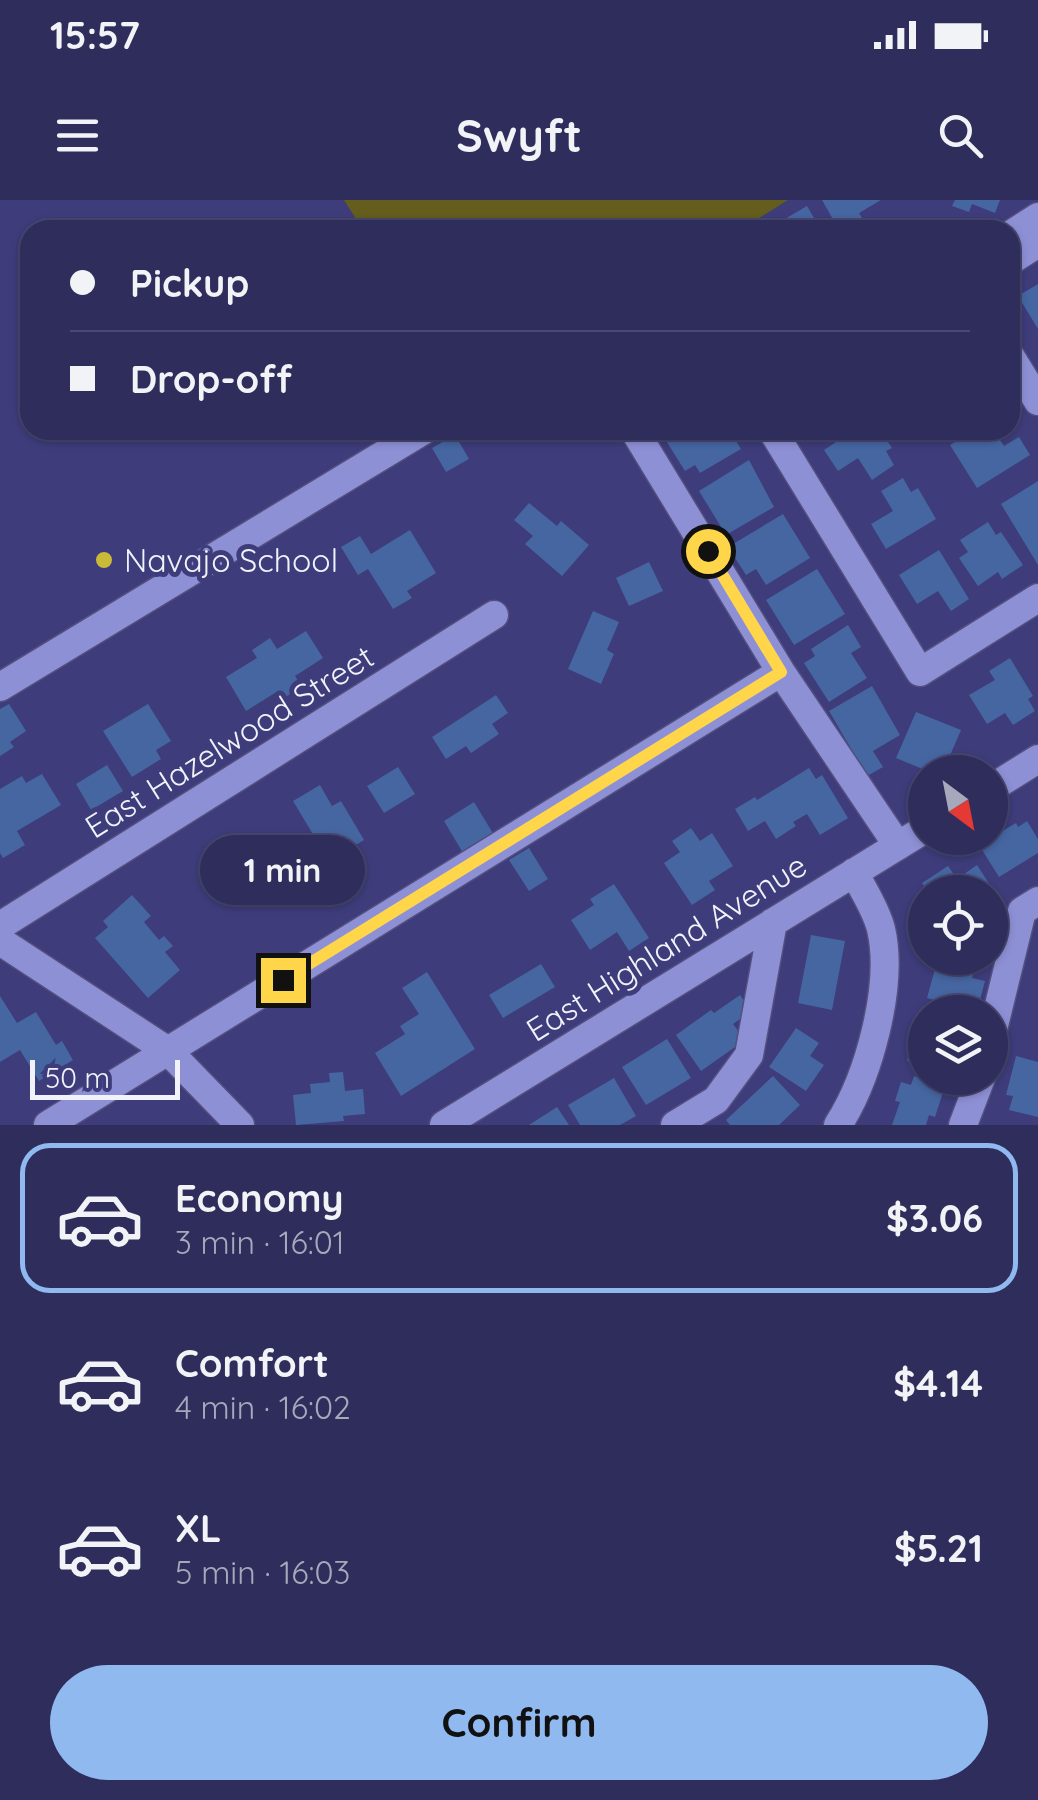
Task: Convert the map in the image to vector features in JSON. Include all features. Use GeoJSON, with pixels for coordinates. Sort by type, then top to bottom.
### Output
{"type":"FeatureCollection","features":[{"type":"Feature","properties":{"kind":"street"},"geometry":{"type":"LineString","coordinates":[[1020,372],[1038,402]]}},
{"type":"Feature","properties":{"kind":"street"},"geometry":{"type":"LineString","coordinates":[[0,687],[408,440]]}},
{"type":"Feature","properties":{"kind":"street"},"geometry":{"type":"LineString","coordinates":[[640,440],[781,672],[898,846]]}},
{"type":"Feature","properties":{"kind":"street"},"geometry":{"type":"LineString","coordinates":[[778,440],[920,672],[1038,598]]}},
{"type":"Feature","properties":{"kind":"street","name":"East Hazelwood Street"},"geometry":{"type":"LineString","coordinates":[[0,926],[494,615]]}},
{"type":"Feature","properties":{"kind":"street"},"geometry":{"type":"LineString","coordinates":[[48,1125],[781,672]]}},
{"type":"Feature","properties":{"kind":"street"},"geometry":{"type":"LineString","coordinates":[[1008,777],[1038,759]]}},
{"type":"Feature","properties":{"kind":"street","name":"East Highland Avenue"},"geometry":{"type":"LineString","coordinates":[[444,1125],[908,840]]}},
{"type":"Feature","properties":{"kind":"street"},"geometry":{"type":"LineString","coordinates":[[838,1125],[861,1079],[884,974],[880,924],[854,872]]}},
{"type":"Feature","properties":{"kind":"street"},"geometry":{"type":"LineString","coordinates":[[1001,995],[1022,911],[1038,901]]}},
{"type":"Feature","properties":{"kind":"street"},"geometry":{"type":"LineString","coordinates":[[676,1125],[716,1100],[749,1056],[774,922]]}},
{"type":"Feature","properties":{"kind":"street"},"geometry":{"type":"LineString","coordinates":[[0,941],[168,1051],[240,1125]]}},
{"type":"Feature","properties":{"kind":"street"},"geometry":{"type":"LineString","coordinates":[[963,1125],[974,1095]]}},
{"type":"Feature","properties":{"kind":"shaded area"},"geometry":{"type":"Polygon","coordinates":[[[344,200],[788,200],[756,220],[357,220],[344,200]]]}},
{"type":"Feature","properties":{"kind":"building"},"geometry":{"type":"Polygon","coordinates":[[[822,200],[881,200],[859,213],[863,220],[833,220],[822,200]]]}},
{"type":"Feature","properties":{"kind":"building"},"geometry":{"type":"Polygon","coordinates":[[[955,200],[1000,200],[995,213],[972,204],[969,212],[952,206],[955,200]]]}},
{"type":"Feature","properties":{"kind":"building"},"geometry":{"type":"Polygon","coordinates":[[[807,206],[815,220],[783,220],[807,206]]]}},
{"type":"Feature","properties":{"kind":"building"},"geometry":{"type":"Polygon","coordinates":[[[1038,284],[1038,329],[1020,299],[1020,295],[1038,284]]]}},
{"type":"Feature","properties":{"kind":"building"},"geometry":{"type":"Polygon","coordinates":[[[1020,439],[1030,455],[977,488],[950,445],[958,440],[1000,440],[1004,446],[1020,439]]]}},
{"type":"Feature","properties":{"kind":"building"},"geometry":{"type":"Polygon","coordinates":[[[446,440],[458,440],[469,459],[446,472],[432,448],[446,440]]]}},
{"type":"Feature","properties":{"kind":"building"},"geometry":{"type":"Polygon","coordinates":[[[666,440],[736,440],[741,449],[700,473],[695,465],[685,471],[666,440]]]}},
{"type":"Feature","properties":{"kind":"building"},"geometry":{"type":"Polygon","coordinates":[[[839,440],[887,440],[892,448],[886,451],[894,465],[872,480],[858,458],[838,471],[824,450],[839,440]]]}},
{"type":"Feature","properties":{"kind":"building"},"geometry":{"type":"Polygon","coordinates":[[[749,460],[774,507],[726,535],[699,491],[749,460]]]}},
{"type":"Feature","properties":{"kind":"building"},"geometry":{"type":"Polygon","coordinates":[[[903,478],[911,492],[918,488],[936,519],[886,549],[871,524],[893,511],[881,491],[903,478]]]}},
{"type":"Feature","properties":{"kind":"building"},"geometry":{"type":"Polygon","coordinates":[[[1038,481],[1038,565],[1001,504],[1038,481]]]}},
{"type":"Feature","properties":{"kind":"building"},"geometry":{"type":"Polygon","coordinates":[[[529,503],[557,526],[561,521],[589,545],[562,576],[525,544],[533,536],[514,520],[529,503]]]}},
{"type":"Feature","properties":{"kind":"building"},"geometry":{"type":"Polygon","coordinates":[[[783,514],[810,558],[766,585],[756,569],[746,575],[728,547],[783,514]]]}},
{"type":"Feature","properties":{"kind":"building"},"geometry":{"type":"Polygon","coordinates":[[[988,522],[996,535],[1001,532],[1023,565],[1002,579],[998,572],[978,586],[959,558],[968,552],[960,540],[988,522]]]}},
{"type":"Feature","properties":{"kind":"building"},"geometry":{"type":"Polygon","coordinates":[[[410,530],[436,573],[407,591],[412,598],[393,609],[368,569],[358,575],[341,547],[360,536],[371,554],[410,530]]]}},
{"type":"Feature","properties":{"kind":"building"},"geometry":{"type":"Polygon","coordinates":[[[939,550],[969,599],[951,611],[938,591],[917,604],[899,575],[939,550]]]}},
{"type":"Feature","properties":{"kind":"building"},"geometry":{"type":"Polygon","coordinates":[[[649,562],[663,591],[629,606],[616,578],[649,562]]]}},
{"type":"Feature","properties":{"kind":"building"},"geometry":{"type":"Polygon","coordinates":[[[817,569],[845,614],[794,645],[766,600],[817,569]]]}},
{"type":"Feature","properties":{"kind":"building"},"geometry":{"type":"Polygon","coordinates":[[[593,611],[619,622],[607,650],[614,654],[601,684],[568,669],[593,611]]]}},
{"type":"Feature","properties":{"kind":"building"},"geometry":{"type":"Polygon","coordinates":[[[848,625],[861,647],[851,653],[867,678],[829,702],[804,663],[815,656],[811,649],[848,625]]]}},
{"type":"Feature","properties":{"kind":"building"},"geometry":{"type":"Polygon","coordinates":[[[306,631],[323,658],[295,676],[302,687],[282,699],[278,691],[246,711],[226,677],[257,658],[252,650],[270,638],[277,649],[306,631]]]}},
{"type":"Feature","properties":{"kind":"building"},"geometry":{"type":"Polygon","coordinates":[[[1010,658],[1033,696],[1028,699],[1035,711],[1013,725],[1005,713],[987,724],[969,695],[995,680],[989,671],[1010,658]]]}},
{"type":"Feature","properties":{"kind":"building"},"geometry":{"type":"Polygon","coordinates":[[[872,686],[900,735],[873,751],[883,767],[867,776],[829,711],[872,686]]]}},
{"type":"Feature","properties":{"kind":"building"},"geometry":{"type":"Polygon","coordinates":[[[496,695],[508,713],[492,724],[499,734],[471,753],[466,746],[446,759],[432,737],[496,695]]]}},
{"type":"Feature","properties":{"kind":"building"},"geometry":{"type":"Polygon","coordinates":[[[9,704],[26,731],[10,742],[14,747],[0,756],[0,709],[9,704]]]}},
{"type":"Feature","properties":{"kind":"building"},"geometry":{"type":"Polygon","coordinates":[[[148,704],[171,741],[156,750],[161,759],[132,777],[103,731],[148,704]]]}},
{"type":"Feature","properties":{"kind":"building"},"geometry":{"type":"Polygon","coordinates":[[[916,712],[961,730],[950,755],[908,755],[908,763],[896,758],[916,712]]]}},
{"type":"Feature","properties":{"kind":"building"},"geometry":{"type":"Polygon","coordinates":[[[107,765],[123,791],[91,810],[76,784],[107,765]]]}},
{"type":"Feature","properties":{"kind":"building"},"geometry":{"type":"Polygon","coordinates":[[[398,767],[415,794],[384,813],[367,786],[398,767]]]}},
{"type":"Feature","properties":{"kind":"building"},"geometry":{"type":"Polygon","coordinates":[[[809,768],[816,779],[822,775],[848,818],[820,835],[807,814],[776,839],[765,821],[748,831],[735,809],[809,768]]]}},
{"type":"Feature","properties":{"kind":"building"},"geometry":{"type":"Polygon","coordinates":[[[42,774],[61,805],[17,831],[25,845],[3,858],[0,789],[22,776],[26,783],[42,774]]]}},
{"type":"Feature","properties":{"kind":"building"},"geometry":{"type":"Polygon","coordinates":[[[320,785],[332,806],[341,801],[364,840],[329,861],[293,801],[320,785]]]}},
{"type":"Feature","properties":{"kind":"building"},"geometry":{"type":"Polygon","coordinates":[[[474,802],[494,835],[463,853],[444,821],[474,802]]]}},
{"type":"Feature","properties":{"kind":"building"},"geometry":{"type":"Polygon","coordinates":[[[1027,821],[1038,839],[1038,853],[998,875],[985,855],[1008,855],[1008,828],[1016,823],[1018,827],[1027,821]]]}},
{"type":"Feature","properties":{"kind":"building"},"geometry":{"type":"Polygon","coordinates":[[[691,828],[700,841],[712,833],[733,866],[709,881],[715,890],[692,905],[664,863],[680,852],[672,841],[691,828]]]}},
{"type":"Feature","properties":{"kind":"building"},"geometry":{"type":"Polygon","coordinates":[[[529,848],[548,879],[529,891],[509,860],[529,848]]]}},
{"type":"Feature","properties":{"kind":"building"},"geometry":{"type":"Polygon","coordinates":[[[977,865],[983,875],[963,875],[977,865]]]}},
{"type":"Feature","properties":{"kind":"building"},"geometry":{"type":"Polygon","coordinates":[[[948,866],[954,875],[934,875],[948,866]]]}},
{"type":"Feature","properties":{"kind":"building"},"geometry":{"type":"Polygon","coordinates":[[[614,884],[649,938],[629,951],[617,932],[590,950],[571,920],[594,905],[590,899],[614,884]]]}},
{"type":"Feature","properties":{"kind":"building"},"geometry":{"type":"Polygon","coordinates":[[[132,895],[151,916],[144,922],[159,940],[164,936],[173,946],[165,952],[180,970],[148,998],[95,938],[108,927],[103,921],[132,895]]]}},
{"type":"Feature","properties":{"kind":"building"},"geometry":{"type":"Polygon","coordinates":[[[811,935],[845,941],[832,1010],[798,1003],[811,935]]]}},
{"type":"Feature","properties":{"kind":"building"},"geometry":{"type":"Polygon","coordinates":[[[541,964],[555,987],[503,1018],[489,995],[541,964]]]}},
{"type":"Feature","properties":{"kind":"building"},"geometry":{"type":"Polygon","coordinates":[[[427,972],[475,1049],[401,1096],[375,1053],[405,1034],[400,1026],[419,1014],[402,988],[427,972]]]}},
{"type":"Feature","properties":{"kind":"building"},"geometry":{"type":"Polygon","coordinates":[[[933,975],[973,975],[972,978],[985,981],[981,995],[928,995],[933,975]]]}},
{"type":"Feature","properties":{"kind":"building"},"geometry":{"type":"Polygon","coordinates":[[[740,995],[751,1011],[733,1024],[745,1040],[701,1071],[676,1035],[740,995]]]}},
{"type":"Feature","properties":{"kind":"building"},"geometry":{"type":"Polygon","coordinates":[[[0,996],[17,1023],[36,1012],[56,1045],[62,1041],[73,1060],[39,1081],[20,1050],[0,1062],[0,996]]]}},
{"type":"Feature","properties":{"kind":"building"},"geometry":{"type":"Polygon","coordinates":[[[796,1028],[819,1043],[810,1056],[824,1065],[806,1091],[769,1067],[796,1028]]]}},
{"type":"Feature","properties":{"kind":"building"},"geometry":{"type":"Polygon","coordinates":[[[667,1039],[691,1078],[646,1105],[622,1067],[667,1039]]]}},
{"type":"Feature","properties":{"kind":"building"},"geometry":{"type":"Polygon","coordinates":[[[1016,1056],[1038,1062],[1038,1117],[1009,1110],[1013,1096],[1006,1095],[1016,1056]]]}},
{"type":"Feature","properties":{"kind":"building"},"geometry":{"type":"Polygon","coordinates":[[[343,1072],[345,1091],[363,1089],[365,1114],[343,1116],[344,1121],[296,1125],[293,1095],[311,1093],[310,1084],[330,1082],[329,1073],[343,1072]]]}},
{"type":"Feature","properties":{"kind":"building"},"geometry":{"type":"Polygon","coordinates":[[[773,1076],[800,1105],[779,1125],[730,1125],[726,1120],[773,1076]]]}},
{"type":"Feature","properties":{"kind":"building"},"geometry":{"type":"Polygon","coordinates":[[[614,1078],[636,1116],[620,1125],[580,1125],[568,1105],[614,1078]]]}},
{"type":"Feature","properties":{"kind":"building"},"geometry":{"type":"Polygon","coordinates":[[[901,1082],[908,1084],[908,1095],[942,1095],[935,1117],[929,1115],[926,1125],[892,1125],[900,1102],[895,1101],[901,1082]]]}},
{"type":"Feature","properties":{"kind":"building"},"geometry":{"type":"Polygon","coordinates":[[[557,1107],[569,1125],[529,1125],[557,1107]]]}},
{"type":"Feature","properties":{"kind":"place","name":"Navajo School"},"geometry":{"type":"Point","coordinates":[104,560]}},
{"type":"Feature","properties":{"kind":"route"},"geometry":{"type":"LineString","coordinates":[[283,980],[781,672],[708,551]]}}]}
